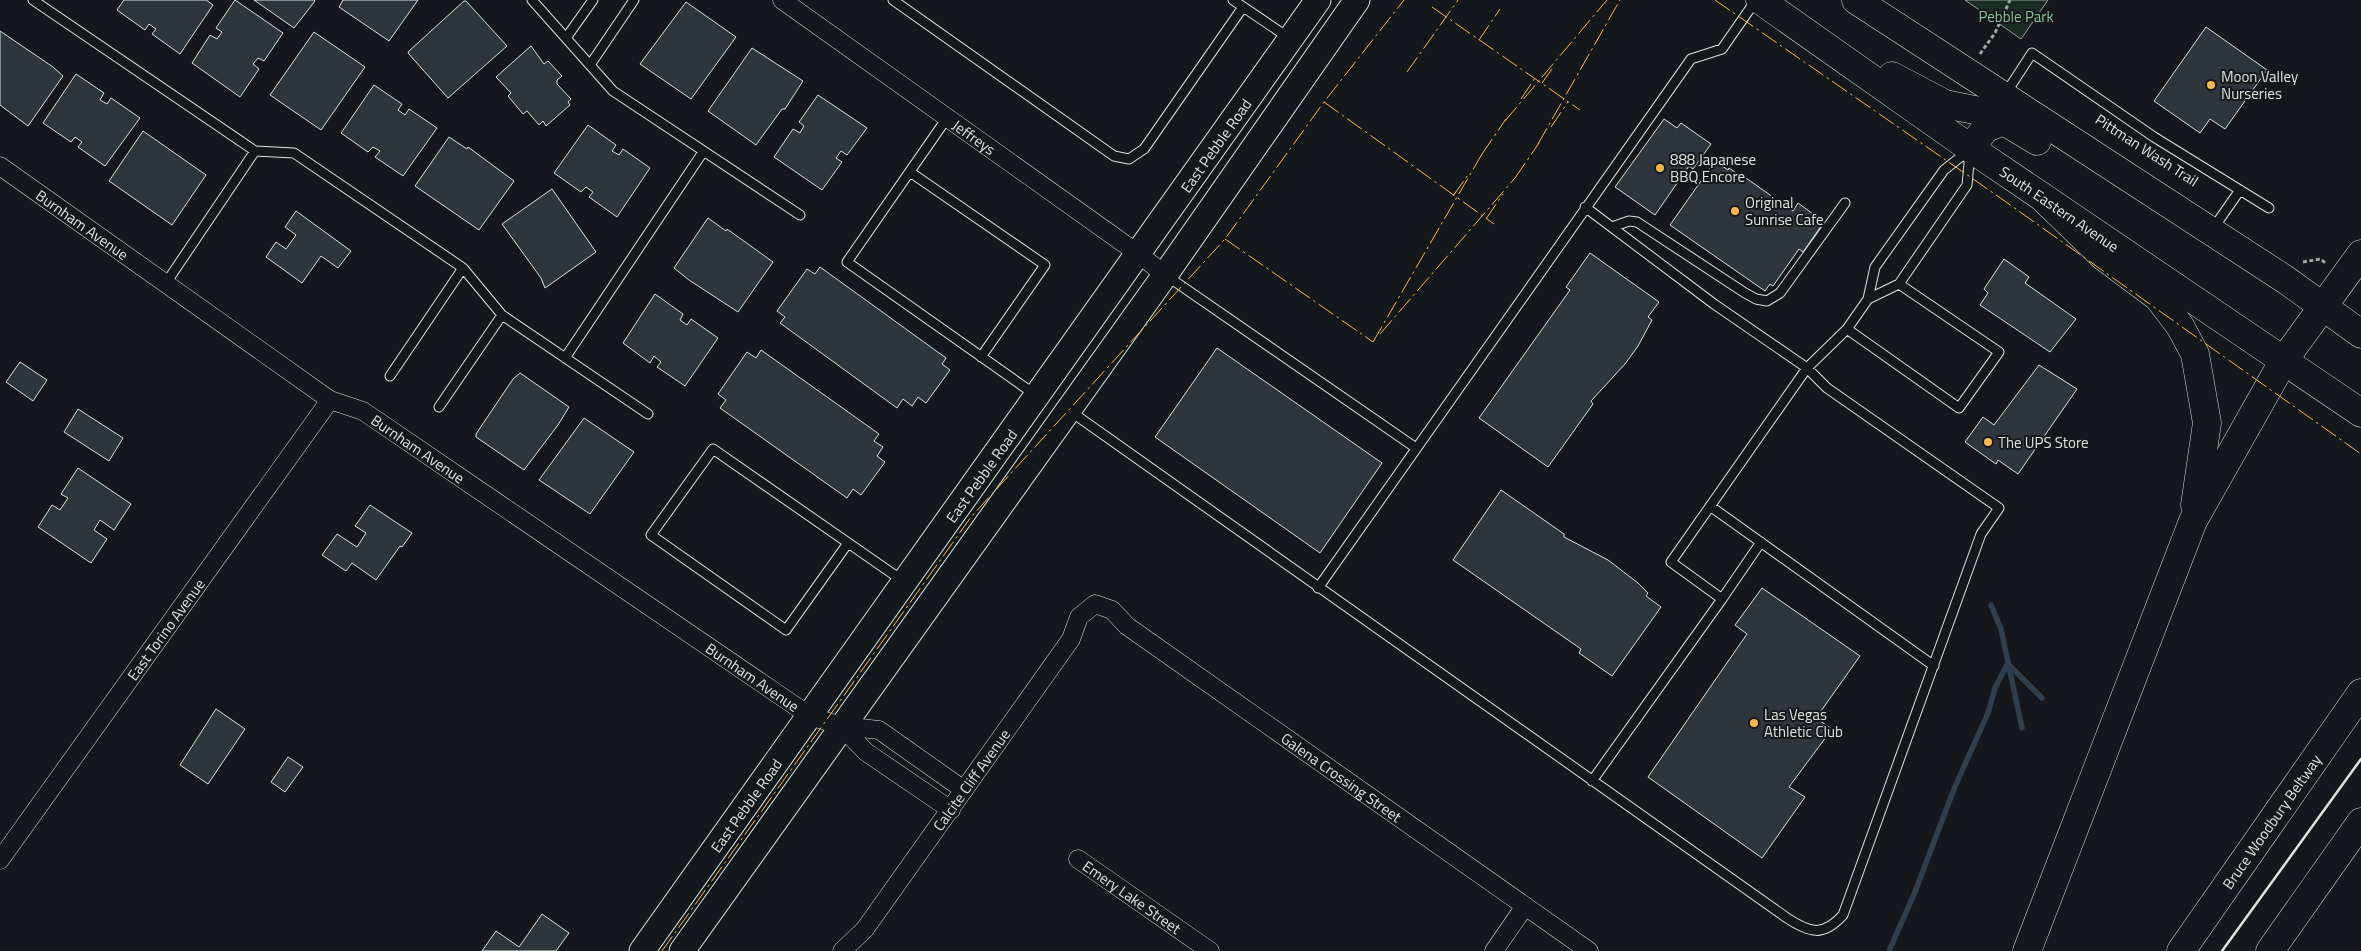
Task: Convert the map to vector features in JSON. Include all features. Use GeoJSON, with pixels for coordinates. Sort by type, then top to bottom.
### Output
{"type":"FeatureCollection","features":[{"type":"Feature","properties":{"kind":"main road","name":"East Pebble Road"},"geometry":{"type":"LineString","coordinates":[[642,951],[1037,396],[1140,255],[1318,0]]}},
{"type":"Feature","properties":{"kind":"main road","name":"East Pebble Road"},"geometry":{"type":"LineString","coordinates":[[682,951],[1165,275],[1357,0]]}},
{"type":"Feature","properties":{"kind":"main road","name":"South Eastern Avenue"},"geometry":{"type":"LineString","coordinates":[[1760,0],[1970,148],[2361,413]]}},
{"type":"Feature","properties":{"kind":"main road"},"geometry":{"type":"LineString","coordinates":[[1856,0],[2211,232],[2361,334]]}},
{"type":"Feature","properties":{"kind":"main road"},"geometry":{"type":"LineString","coordinates":[[1831,51],[1900,79],[1945,104],[1984,112],[2004,98]]}},
{"type":"Feature","properties":{"kind":"main road"},"geometry":{"type":"LineString","coordinates":[[1970,148],[1986,128],[2004,121],[2112,188],[2129,193],[2140,186]]}},
{"type":"Feature","properties":{"kind":"main road"},"geometry":{"type":"LineString","coordinates":[[2041,196],[2103,256],[2158,297],[2180,326],[2195,354],[2207,423],[2193,521]]}},
{"type":"Feature","properties":{"kind":"main road"},"geometry":{"type":"LineString","coordinates":[[2027,951],[2193,521],[2284,360],[2361,254]]}},
{"type":"Feature","properties":{"kind":"main road","name":"Bruce Woodbury Beltway"},"geometry":{"type":"LineString","coordinates":[[2181,951],[2361,693]]}},
{"type":"Feature","properties":{"kind":"main road"},"geometry":{"type":"LineString","coordinates":[[2270,951],[2361,822]]}},
{"type":"Feature","properties":{"kind":"street","name":"Jeffreys"},"geometry":{"type":"LineString","coordinates":[[782,0],[1140,255],[1165,275]]}},
{"type":"Feature","properties":{"kind":"street","name":"Burnham Avenue"},"geometry":{"type":"LineString","coordinates":[[0,166],[330,400],[364,412],[810,716],[841,726],[879,730],[964,790]]}},
{"type":"Feature","properties":{"kind":"street","name":"East Torino Avenue"},"geometry":{"type":"LineString","coordinates":[[0,860],[330,400]]}},
{"type":"Feature","properties":{"kind":"street","name":"Calcite Cliff Avenue"},"geometry":{"type":"LineString","coordinates":[[842,951],[865,929],[1071,639],[1079,617],[1095,604]]}},
{"type":"Feature","properties":{"kind":"street","name":"Galena Crossing Street"},"geometry":{"type":"LineString","coordinates":[[1095,604],[1112,610],[1127,626],[1589,951]]}},
{"type":"Feature","properties":{"kind":"street"},"geometry":{"type":"LineString","coordinates":[[841,726],[866,752],[951,810]]}},
{"type":"Feature","properties":{"kind":"street","name":"Emery Lake Street"},"geometry":{"type":"LineString","coordinates":[[1078,859],[1210,951]]}},
{"type":"Feature","properties":{"kind":"street"},"geometry":{"type":"LineString","coordinates":[[1494,951],[1525,906]]}},
{"type":"Feature","properties":{"kind":"lane"},"geometry":{"type":"LineString","coordinates":[[33,0],[256,151],[294,153],[463,268],[502,315],[648,414]]}},
{"type":"Feature","properties":{"kind":"lane"},"geometry":{"type":"LineString","coordinates":[[532,0],[613,91],[800,215]]}},
{"type":"Feature","properties":{"kind":"lane"},"geometry":{"type":"LineString","coordinates":[[566,38],[593,0]]}},
{"type":"Feature","properties":{"kind":"lane"},"geometry":{"type":"LineString","coordinates":[[892,0],[1114,156],[1128,159],[1144,149],[1243,7]]}},
{"type":"Feature","properties":{"kind":"lane"},"geometry":{"type":"LineString","coordinates":[[1233,0],[1290,39]]}},
{"type":"Feature","properties":{"kind":"lane"},"geometry":{"type":"LineString","coordinates":[[1318,588],[1691,59],[1722,49],[1756,0]]}},
{"type":"Feature","properties":{"kind":"lane"},"geometry":{"type":"LineString","coordinates":[[590,65],[631,1]]}},
{"type":"Feature","properties":{"kind":"lane"},"geometry":{"type":"LineString","coordinates":[[2004,98],[2032,53],[2154,137],[2269,208]]}},
{"type":"Feature","properties":{"kind":"lane"},"geometry":{"type":"LineString","coordinates":[[947,118],[847,262],[1037,396]]}},
{"type":"Feature","properties":{"kind":"lane"},"geometry":{"type":"LineString","coordinates":[[1868,299],[1899,284],[1967,185],[1970,148]]}},
{"type":"Feature","properties":{"kind":"lane"},"geometry":{"type":"LineString","coordinates":[[1722,599],[1671,562],[1807,368],[1847,329],[1868,299],[1875,267],[1944,170],[1970,148]]}},
{"type":"Feature","properties":{"kind":"lane"},"geometry":{"type":"LineString","coordinates":[[166,283],[256,151]]}},
{"type":"Feature","properties":{"kind":"lane"},"geometry":{"type":"LineString","coordinates":[[565,358],[703,152]]}},
{"type":"Feature","properties":{"kind":"lane"},"geometry":{"type":"LineString","coordinates":[[910,172],[1045,265],[981,357]]}},
{"type":"Feature","properties":{"kind":"lane"},"geometry":{"type":"LineString","coordinates":[[2211,232],[2240,190]]}},
{"type":"Feature","properties":{"kind":"lane"},"geometry":{"type":"LineString","coordinates":[[1612,227],[1629,221],[1637,222],[1745,293],[1756,299],[1767,301],[1780,293],[1845,203]]}},
{"type":"Feature","properties":{"kind":"lane"},"geometry":{"type":"LineString","coordinates":[[1068,410],[1802,928],[1816,932],[1833,926],[1843,915],[1981,534],[1999,508],[1827,388],[1807,368],[1714,304],[1585,207]]}},
{"type":"Feature","properties":{"kind":"lane"},"geometry":{"type":"LineString","coordinates":[[390,376],[463,268]]}},
{"type":"Feature","properties":{"kind":"lane"},"geometry":{"type":"LineString","coordinates":[[1165,275],[1416,448]]}},
{"type":"Feature","properties":{"kind":"lane"},"geometry":{"type":"LineString","coordinates":[[1847,329],[1959,408],[1999,352],[1899,284]]}},
{"type":"Feature","properties":{"kind":"lane"},"geometry":{"type":"LineString","coordinates":[[439,407],[502,315]]}},
{"type":"Feature","properties":{"kind":"lane"},"geometry":{"type":"LineString","coordinates":[[848,543],[786,630],[651,534],[713,448],[905,583]]}},
{"type":"Feature","properties":{"kind":"lane"},"geometry":{"type":"LineString","coordinates":[[1710,506],[1934,666]]}},
{"type":"Feature","properties":{"kind":"lane"},"geometry":{"type":"LineString","coordinates":[[1592,780],[1761,542]]}},
{"type":"Feature","properties":{"kind":"path"},"geometry":{"type":"LineString","coordinates":[[1978,58],[1995,33],[2009,1]]}},
{"type":"Feature","properties":{"kind":"path"},"geometry":{"type":"LineString","coordinates":[[2299,261],[2320,259],[2345,275]]}},
{"type":"Feature","properties":{"kind":"green space","name":"Pebble Park"},"geometry":{"type":"Polygon","coordinates":[[[1965,0],[2048,0],[2021,39],[1965,0]]]}},
{"type":"Feature","properties":{"kind":"building"},"geometry":{"type":"Polygon","coordinates":[[[124,0],[206,0],[213,5],[180,54],[152,34],[156,29],[149,24],[145,30],[117,10],[124,0]]]}},
{"type":"Feature","properties":{"kind":"building"},"geometry":{"type":"Polygon","coordinates":[[[235,0],[283,33],[264,61],[258,58],[253,64],[259,69],[240,97],[192,63],[210,35],[217,39],[222,32],[216,28],[235,0]]]}},
{"type":"Feature","properties":{"kind":"building"},"geometry":{"type":"Polygon","coordinates":[[[254,0],[314,0],[315,1],[294,28],[254,0]]]}},
{"type":"Feature","properties":{"kind":"building"},"geometry":{"type":"Polygon","coordinates":[[[343,0],[418,0],[389,41],[339,7],[343,0]]]}},
{"type":"Feature","properties":{"kind":"building"},"geometry":{"type":"Polygon","coordinates":[[[464,1],[507,46],[448,98],[408,53],[464,1]]]}},
{"type":"Feature","properties":{"kind":"building"},"geometry":{"type":"Polygon","coordinates":[[[686,2],[736,37],[691,99],[640,64],[686,2]]]}},
{"type":"Feature","properties":{"kind":"building","name":"Moon Valley Nurseries"},"geometry":{"type":"Polygon","coordinates":[[[2206,27],[2267,70],[2225,129],[2210,119],[2200,133],[2154,101],[2206,27]]]}},
{"type":"Feature","properties":{"kind":"building"},"geometry":{"type":"Polygon","coordinates":[[[0,31],[53,67],[63,76],[28,126],[0,105],[0,31]]]}},
{"type":"Feature","properties":{"kind":"building"},"geometry":{"type":"Polygon","coordinates":[[[314,32],[365,67],[321,130],[270,95],[314,32]]]}},
{"type":"Feature","properties":{"kind":"building"},"geometry":{"type":"Polygon","coordinates":[[[531,46],[544,64],[548,61],[562,76],[557,80],[557,84],[571,99],[568,102],[570,105],[546,126],[543,121],[539,125],[527,111],[523,114],[508,96],[511,93],[496,77],[531,46]]]}},
{"type":"Feature","properties":{"kind":"building"},"geometry":{"type":"Polygon","coordinates":[[[752,48],[803,81],[785,109],[782,109],[756,145],[708,111],[752,48]]]}},
{"type":"Feature","properties":{"kind":"building"},"geometry":{"type":"Polygon","coordinates":[[[76,74],[104,93],[100,100],[107,104],[111,98],[140,118],[105,166],[78,147],[82,142],[75,137],[71,142],[43,123],[76,74]]]}},
{"type":"Feature","properties":{"kind":"building"},"geometry":{"type":"Polygon","coordinates":[[[374,85],[402,104],[398,110],[405,115],[409,109],[437,128],[403,176],[375,157],[380,151],[373,147],[368,152],[341,133],[374,85]]]}},
{"type":"Feature","properties":{"kind":"building"},"geometry":{"type":"Polygon","coordinates":[[[818,95],[867,128],[847,155],[841,151],[836,158],[842,162],[822,190],[774,157],[793,129],[800,133],[804,126],[799,122],[818,95]]]}},
{"type":"Feature","properties":{"kind":"building"},"geometry":{"type":"Polygon","coordinates":[[[1664,119],[1677,128],[1681,123],[1711,144],[1693,169],[1689,166],[1655,215],[1615,187],[1664,119]]]}},
{"type":"Feature","properties":{"kind":"building"},"geometry":{"type":"Polygon","coordinates":[[[588,125],[616,145],[612,151],[619,155],[623,149],[650,168],[617,217],[589,197],[593,192],[586,187],[581,192],[554,173],[588,125]]]}},
{"type":"Feature","properties":{"kind":"building"},"geometry":{"type":"Polygon","coordinates":[[[143,131],[206,175],[172,225],[109,181],[143,131]]]}},
{"type":"Feature","properties":{"kind":"building"},"geometry":{"type":"Polygon","coordinates":[[[449,137],[467,149],[468,147],[514,181],[479,230],[415,186],[449,137]]]}},
{"type":"Feature","properties":{"kind":"building"},"geometry":{"type":"Polygon","coordinates":[[[1715,161],[1728,170],[1729,168],[1743,176],[1793,211],[1798,203],[1824,222],[1803,252],[1799,249],[1773,286],[1770,284],[1765,291],[1670,225],[1715,161]]]}},
{"type":"Feature","properties":{"kind":"building"},"geometry":{"type":"Polygon","coordinates":[[[552,189],[596,252],[545,288],[541,278],[502,224],[552,189]]]}},
{"type":"Feature","properties":{"kind":"building"},"geometry":{"type":"Polygon","coordinates":[[[296,211],[351,251],[338,268],[321,256],[302,283],[266,257],[276,242],[286,249],[296,235],[285,227],[296,211]]]}},
{"type":"Feature","properties":{"kind":"building"},"geometry":{"type":"Polygon","coordinates":[[[708,218],[726,231],[727,229],[773,262],[738,312],[674,268],[708,218]]]}},
{"type":"Feature","properties":{"kind":"building"},"geometry":{"type":"Polygon","coordinates":[[[1590,253],[1659,302],[1648,317],[1652,320],[1638,346],[1625,364],[1591,401],[1593,404],[1548,467],[1479,418],[1570,290],[1566,287],[1590,253]]]}},
{"type":"Feature","properties":{"kind":"building"},"geometry":{"type":"Polygon","coordinates":[[[2004,259],[2029,277],[2025,283],[2076,319],[2050,352],[1980,305],[1988,293],[1984,289],[2004,259]]]}},
{"type":"Feature","properties":{"kind":"building"},"geometry":{"type":"Polygon","coordinates":[[[820,267],[946,358],[942,364],[950,370],[926,403],[918,397],[912,406],[903,399],[897,408],[780,323],[785,317],[777,311],[807,269],[815,274],[820,267]]]}},
{"type":"Feature","properties":{"kind":"building"},"geometry":{"type":"Polygon","coordinates":[[[655,294],[683,314],[680,320],[687,325],[691,319],[718,338],[685,386],[657,367],[661,362],[654,356],[650,363],[623,343],[655,294]]]}},
{"type":"Feature","properties":{"kind":"building"},"geometry":{"type":"Polygon","coordinates":[[[1217,348],[1382,463],[1320,553],[1155,437],[1217,348]]]}},
{"type":"Feature","properties":{"kind":"building"},"geometry":{"type":"Polygon","coordinates":[[[761,350],[879,434],[874,441],[883,447],[877,456],[885,462],[861,495],[853,489],[847,498],[720,408],[726,400],[718,394],[747,352],[756,358],[761,350]]]}},
{"type":"Feature","properties":{"kind":"building"},"geometry":{"type":"Polygon","coordinates":[[[20,362],[47,380],[33,401],[6,382],[20,362]]]}},
{"type":"Feature","properties":{"kind":"building"},"geometry":{"type":"Polygon","coordinates":[[[2039,365],[2077,389],[2018,474],[1998,460],[1996,464],[1965,442],[1983,417],[1994,425],[2039,365]]]}},
{"type":"Feature","properties":{"kind":"building"},"geometry":{"type":"Polygon","coordinates":[[[520,373],[569,407],[558,425],[524,470],[476,437],[476,434],[513,379],[520,373]]]}},
{"type":"Feature","properties":{"kind":"building"},"geometry":{"type":"Polygon","coordinates":[[[78,409],[123,438],[109,461],[64,432],[78,409]]]}},
{"type":"Feature","properties":{"kind":"building"},"geometry":{"type":"Polygon","coordinates":[[[584,418],[634,452],[590,514],[539,480],[584,418]]]}},
{"type":"Feature","properties":{"kind":"building"},"geometry":{"type":"Polygon","coordinates":[[[78,468],[131,504],[114,530],[100,520],[94,530],[107,539],[91,563],[38,527],[52,505],[60,510],[68,498],[61,494],[78,468]]]}},
{"type":"Feature","properties":{"kind":"building"},"geometry":{"type":"Polygon","coordinates":[[[1501,490],[1564,534],[1564,537],[1608,560],[1638,583],[1648,593],[1646,596],[1661,607],[1612,676],[1579,653],[1581,649],[1453,560],[1501,490]]]}},
{"type":"Feature","properties":{"kind":"building"},"geometry":{"type":"Polygon","coordinates":[[[370,505],[412,533],[402,547],[400,546],[376,580],[352,563],[346,571],[322,555],[337,534],[357,547],[366,533],[355,526],[370,505]]]}},
{"type":"Feature","properties":{"kind":"building","name":"Las Vegas Athletic Club"},"geometry":{"type":"Polygon","coordinates":[[[1762,588],[1860,656],[1816,718],[1832,729],[1789,787],[1805,797],[1762,858],[1648,777],[1747,634],[1735,625],[1762,588]]]}},
{"type":"Feature","properties":{"kind":"building"},"geometry":{"type":"Polygon","coordinates":[[[216,709],[245,729],[208,784],[180,765],[216,709]]]}},
{"type":"Feature","properties":{"kind":"building"},"geometry":{"type":"Polygon","coordinates":[[[288,757],[303,767],[285,792],[271,782],[288,757]]]}},
{"type":"Feature","properties":{"kind":"building"},"geometry":{"type":"Polygon","coordinates":[[[542,914],[569,933],[556,951],[482,951],[496,931],[519,947],[542,914]]]}},
{"type":"Feature","properties":{"kind":"waterway"},"geometry":{"type":"LineString","coordinates":[[1991,605],[2001,629],[2022,728]]}},
{"type":"Feature","properties":{"kind":"waterway"},"geometry":{"type":"LineString","coordinates":[[1889,951],[1915,892],[1954,789],[1988,713],[1995,688],[2008,663]]}},
{"type":"Feature","properties":{"kind":"waterway"},"geometry":{"type":"LineString","coordinates":[[2009,665],[2042,698]]}},
{"type":"Feature","properties":{"kind":"wall"},"geometry":{"type":"LineString","coordinates":[[2222,951],[2361,759]]}},
{"type":"Feature","properties":{"kind":"power"},"geometry":{"type":"LineString","coordinates":[[662,951],[971,517],[1225,239],[1324,102],[1404,0]]}},
{"type":"Feature","properties":{"kind":"power"},"geometry":{"type":"LineString","coordinates":[[1407,72],[1458,0]]}},
{"type":"Feature","properties":{"kind":"power"},"geometry":{"type":"LineString","coordinates":[[1505,121],[1607,0]]}},
{"type":"Feature","properties":{"kind":"power"},"geometry":{"type":"LineString","coordinates":[[1538,144],[1620,0]]}},
{"type":"Feature","properties":{"kind":"power"},"geometry":{"type":"LineString","coordinates":[[1715,0],[1999,197],[2361,454]]}},
{"type":"Feature","properties":{"kind":"power"},"geometry":{"type":"LineString","coordinates":[[1432,7],[1580,110]]}},
{"type":"Feature","properties":{"kind":"power"},"geometry":{"type":"LineString","coordinates":[[1479,40],[1500,9]]}},
{"type":"Feature","properties":{"kind":"power"},"geometry":{"type":"LineString","coordinates":[[1542,83],[1552,69]]}},
{"type":"Feature","properties":{"kind":"power"},"geometry":{"type":"LineString","coordinates":[[1521,99],[1535,78]]}},
{"type":"Feature","properties":{"kind":"power"},"geometry":{"type":"LineString","coordinates":[[1324,102],[1494,224]]}},
{"type":"Feature","properties":{"kind":"power"},"geometry":{"type":"LineString","coordinates":[[1551,127],[1568,102]]}},
{"type":"Feature","properties":{"kind":"power"},"geometry":{"type":"LineString","coordinates":[[1482,154],[1506,119]]}},
{"type":"Feature","properties":{"kind":"power"},"geometry":{"type":"LineString","coordinates":[[1515,178],[1539,143]]}},
{"type":"Feature","properties":{"kind":"power"},"geometry":{"type":"LineString","coordinates":[[1373,342],[1482,154]]}},
{"type":"Feature","properties":{"kind":"power"},"geometry":{"type":"LineString","coordinates":[[1453,196],[1468,175]]}},
{"type":"Feature","properties":{"kind":"power"},"geometry":{"type":"LineString","coordinates":[[1380,334],[1515,178]]}},
{"type":"Feature","properties":{"kind":"power"},"geometry":{"type":"LineString","coordinates":[[1486,219],[1503,194]]}},
{"type":"Feature","properties":{"kind":"power"},"geometry":{"type":"LineString","coordinates":[[1225,239],[1373,342]]}},
{"type":"Feature","properties":{"kind":"place","name":"Moon Valley Nurseries"},"geometry":{"type":"Point","coordinates":[2211,85]}},
{"type":"Feature","properties":{"kind":"place","name":"888 Japanese BBQ Encore"},"geometry":{"type":"Point","coordinates":[1660,168]}},
{"type":"Feature","properties":{"kind":"place","name":"Original Sunrise Cafe"},"geometry":{"type":"Point","coordinates":[1735,211]}},
{"type":"Feature","properties":{"kind":"place","name":"The UPS Store"},"geometry":{"type":"Point","coordinates":[1988,442]}},
{"type":"Feature","properties":{"kind":"place","name":"Las Vegas Athletic Club"},"geometry":{"type":"Point","coordinates":[1754,723]}}]}
